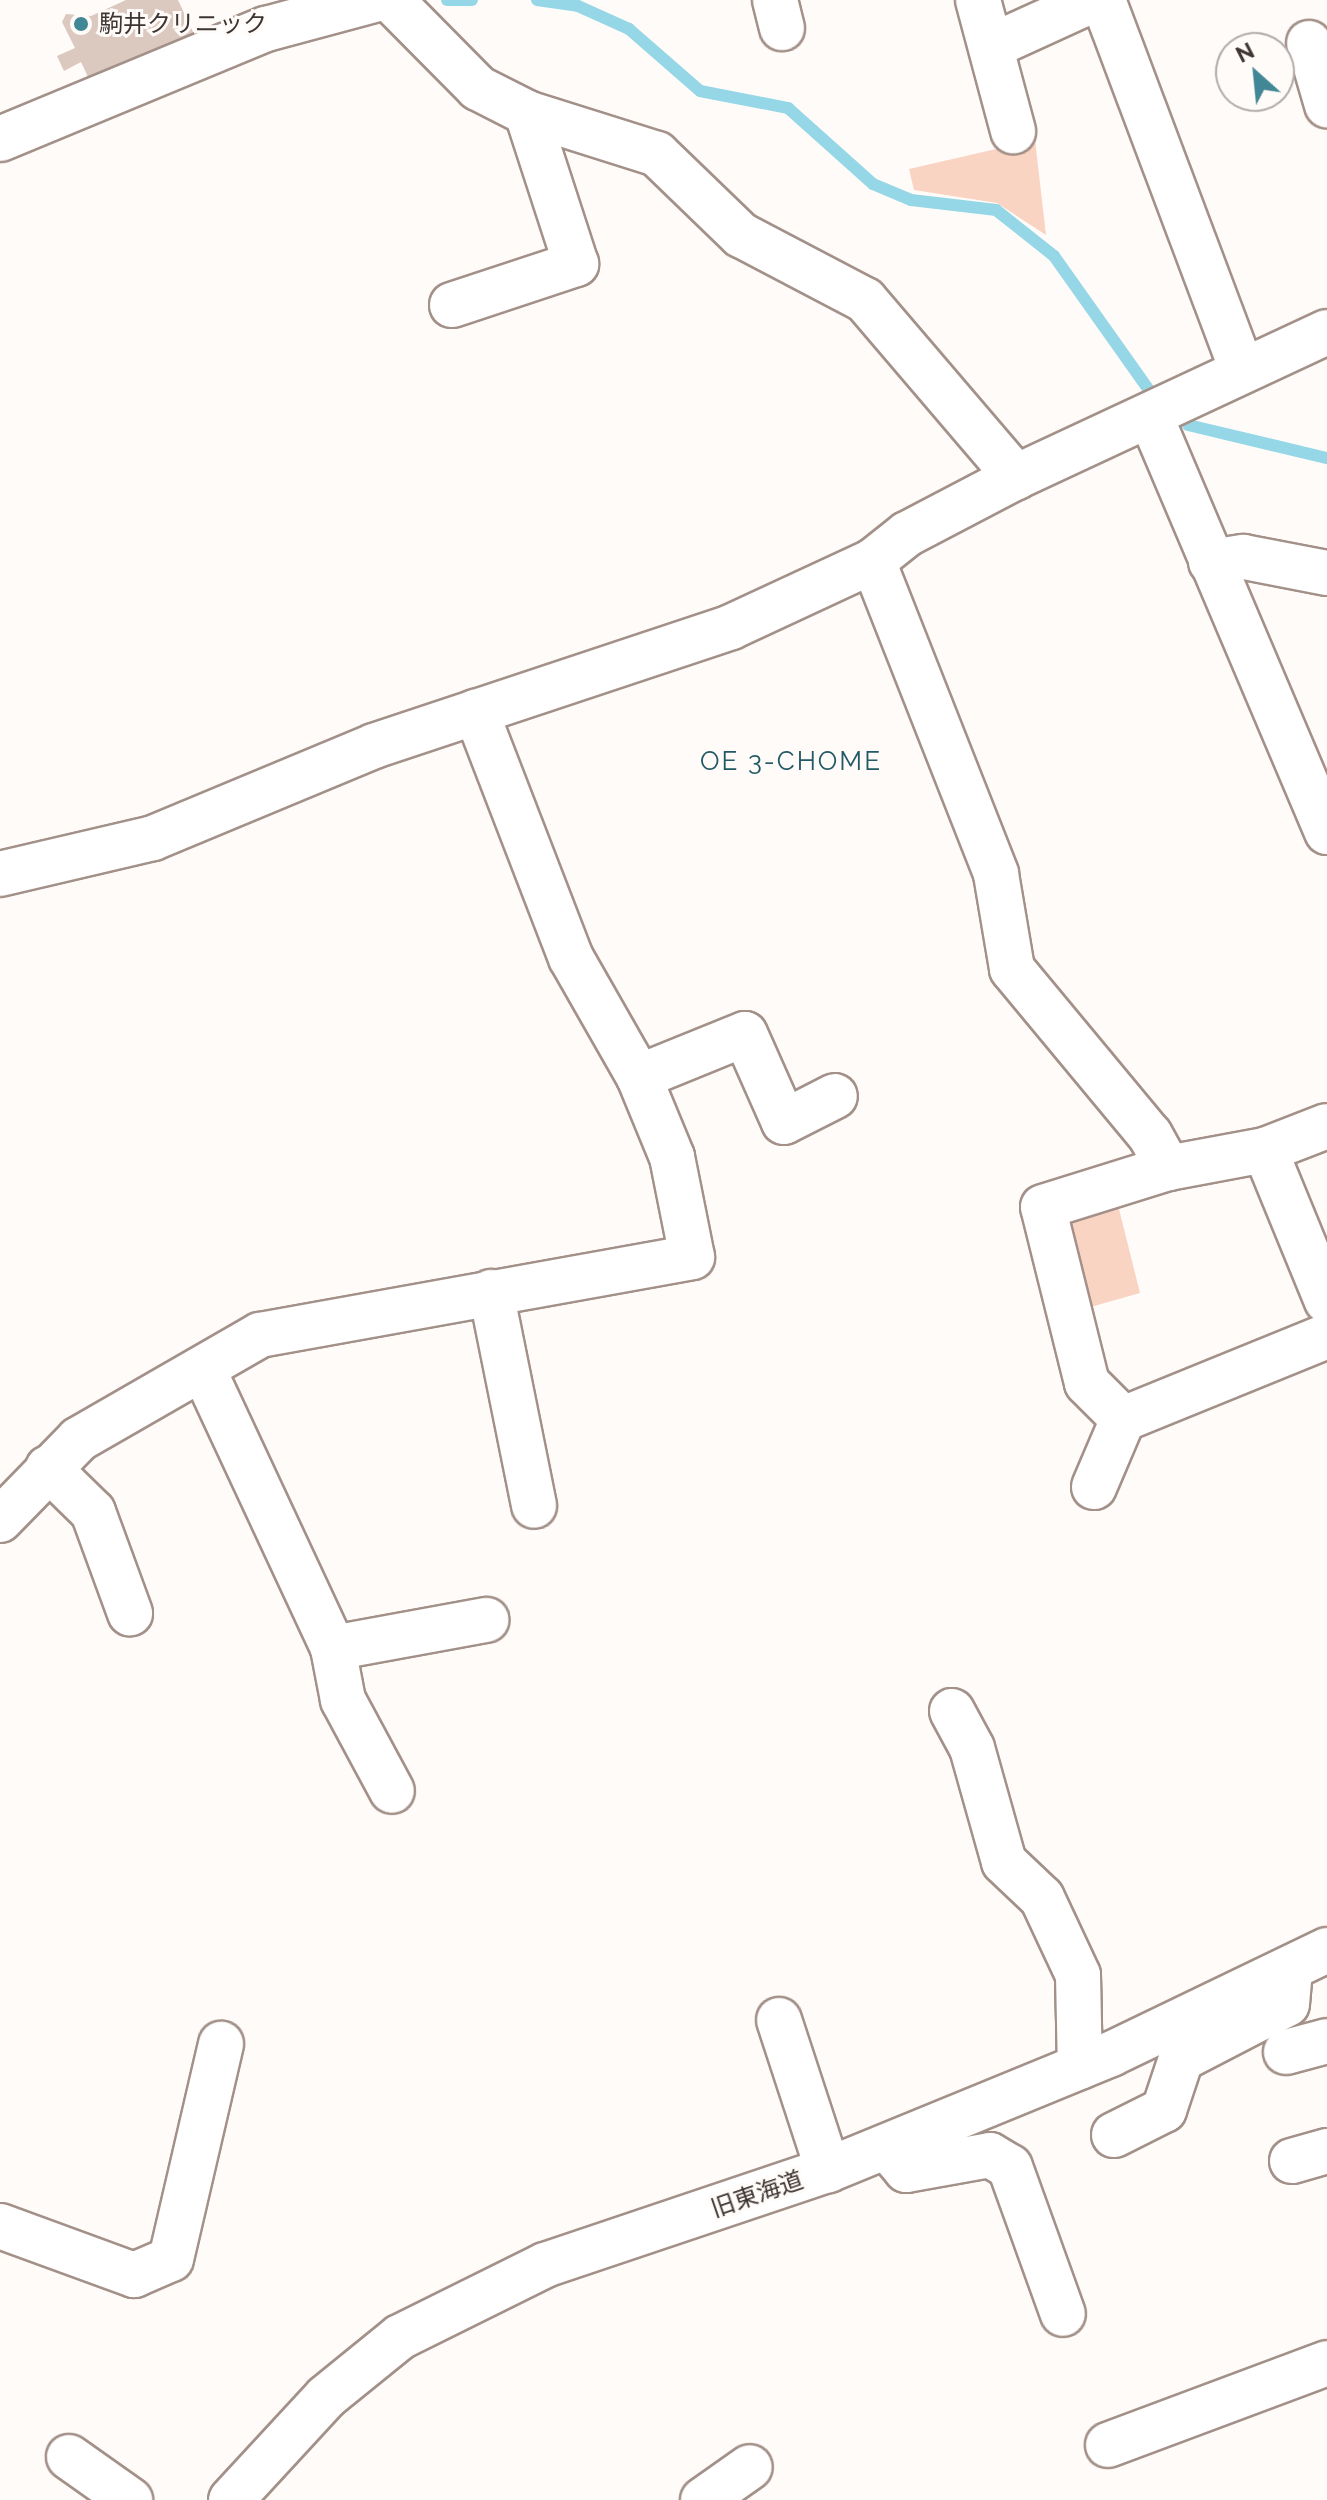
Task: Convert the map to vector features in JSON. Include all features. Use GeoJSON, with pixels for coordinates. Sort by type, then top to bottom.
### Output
{"type":"FeatureCollection","features":[{"type":"Feature","properties":{"kind":"street"},"geometry":{"type":"LineString","coordinates":[[0,139],[266,29],[374,0]]}},
{"type":"Feature","properties":{"kind":"street"},"geometry":{"type":"LineString","coordinates":[[391,0],[478,88],[527,113],[657,154],[741,235],[865,300],[1016,477]]}},
{"type":"Feature","properties":{"kind":"street"},"geometry":{"type":"LineString","coordinates":[[978,0],[1013,131]]}},
{"type":"Feature","properties":{"kind":"street"},"geometry":{"type":"LineString","coordinates":[[992,46],[1093,0]]}},
{"type":"Feature","properties":{"kind":"street"},"geometry":{"type":"LineString","coordinates":[[1103,0],[1242,370]]}},
{"type":"Feature","properties":{"kind":"street"},"geometry":{"type":"LineString","coordinates":[[1309,43],[1327,105]]}},
{"type":"Feature","properties":{"kind":"street"},"geometry":{"type":"LineString","coordinates":[[452,305],[576,264],[527,113]]}},
{"type":"Feature","properties":{"kind":"street"},"geometry":{"type":"LineString","coordinates":[[0,874],[153,838],[476,712],[731,627],[873,561],[907,534],[1016,477],[1327,332]]}},
{"type":"Feature","properties":{"kind":"street"},"geometry":{"type":"LineString","coordinates":[[1150,415],[1327,832]]}},
{"type":"Feature","properties":{"kind":"street"},"geometry":{"type":"LineString","coordinates":[[1211,562],[1244,557],[1327,573]]}},
{"type":"Feature","properties":{"kind":"street"},"geometry":{"type":"LineString","coordinates":[[873,561],[996,874],[1012,969],[1150,1135],[1168,1168]]}},
{"type":"Feature","properties":{"kind":"street"},"geometry":{"type":"LineString","coordinates":[[0,1520],[48,1468],[119,1414],[204,1371],[260,1335],[692,1257],[672,1157],[639,1077],[571,958],[476,712]]}},
{"type":"Feature","properties":{"kind":"street"},"geometry":{"type":"LineString","coordinates":[[639,1077],[745,1034],[784,1122],[835,1096]]}},
{"type":"Feature","properties":{"kind":"street"},"geometry":{"type":"LineString","coordinates":[[1123,1419],[1087,1383],[1043,1207],[1168,1168],[1265,1150],[1327,1126]]}},
{"type":"Feature","properties":{"kind":"street"},"geometry":{"type":"LineString","coordinates":[[1265,1150],[1327,1301]]}},
{"type":"Feature","properties":{"kind":"street"},"geometry":{"type":"LineString","coordinates":[[491,1292],[534,1506]]}},
{"type":"Feature","properties":{"kind":"street"},"geometry":{"type":"LineString","coordinates":[[1094,1487],[1123,1419],[1327,1336]]}},
{"type":"Feature","properties":{"kind":"street"},"geometry":{"type":"LineString","coordinates":[[204,1371],[333,1648],[343,1700],[392,1791]]}},
{"type":"Feature","properties":{"kind":"street"},"geometry":{"type":"LineString","coordinates":[[48,1468],[93,1512],[130,1613]]}},
{"type":"Feature","properties":{"kind":"street"},"geometry":{"type":"LineString","coordinates":[[333,1648],[486,1620]]}},
{"type":"Feature","properties":{"kind":"street"},"geometry":{"type":"LineString","coordinates":[[952,1711],[972,1748],[1004,1862],[1042,1898],[1078,1975],[1080,2067]]}},
{"type":"Feature","properties":{"kind":"street"},"geometry":{"type":"LineString","coordinates":[[1114,2135],[1164,2110],[1181,2059],[1287,2004],[1308,1960]]}},
{"type":"Feature","properties":{"kind":"street","name":"旧東海道"},"geometry":{"type":"LineString","coordinates":[[231,2500],[326,2397],[400,2337],[545,2265],[828,2170],[1080,2067],[1308,1960]]}},
{"type":"Feature","properties":{"kind":"street"},"geometry":{"type":"LineString","coordinates":[[779,2020],[828,2170]]}},
{"type":"Feature","properties":{"kind":"street"},"geometry":{"type":"LineString","coordinates":[[0,2226],[134,2275],[171,2259],[221,2044]]}},
{"type":"Feature","properties":{"kind":"street"},"geometry":{"type":"LineString","coordinates":[[887,2147],[906,2170],[990,2155],[1010,2167],[1063,2314]]}},
{"type":"Feature","properties":{"kind":"street"},"geometry":{"type":"LineString","coordinates":[[1108,2445],[1327,2363]]}},
{"type":"Feature","properties":{"kind":"street"},"geometry":{"type":"LineString","coordinates":[[69,2457],[130,2500]]}},
{"type":"Feature","properties":{"kind":"street"},"geometry":{"type":"LineString","coordinates":[[703,2500],[750,2467]]}},
{"type":"Feature","properties":{"kind":"shaded area"},"geometry":{"type":"Polygon","coordinates":[[[1035,140],[1046,235],[997,203],[914,190],[909,169],[1035,140]]]}},
{"type":"Feature","properties":{"kind":"shaded area"},"geometry":{"type":"Polygon","coordinates":[[[1117,1201],[1140,1293],[1080,1310],[1059,1229],[1074,1212],[1117,1201]]]}},
{"type":"Feature","properties":{"kind":"building"},"geometry":{"type":"Polygon","coordinates":[[[126,0],[178,0],[195,36],[90,81],[81,62],[64,71],[57,56],[75,48],[62,22],[66,14],[91,16],[126,0]]]}},
{"type":"Feature","properties":{"kind":"waterway"},"geometry":{"type":"LineString","coordinates":[[447,0],[472,0]]}},
{"type":"Feature","properties":{"kind":"waterway"},"geometry":{"type":"LineString","coordinates":[[537,0],[578,6],[629,29],[700,91],[788,108],[873,184],[911,200],[996,210],[1054,256],[1148,389]]}},
{"type":"Feature","properties":{"kind":"waterway"},"geometry":{"type":"LineString","coordinates":[[1188,425],[1327,458]]}},
{"type":"Feature","properties":{"kind":"place","name":"駒井クリニック"},"geometry":{"type":"Point","coordinates":[81,24]}},
{"type":"Feature","properties":{"kind":"district","name":"OE 3-CHOME"},"geometry":{"type":"Point","coordinates":[791,762]}}]}
